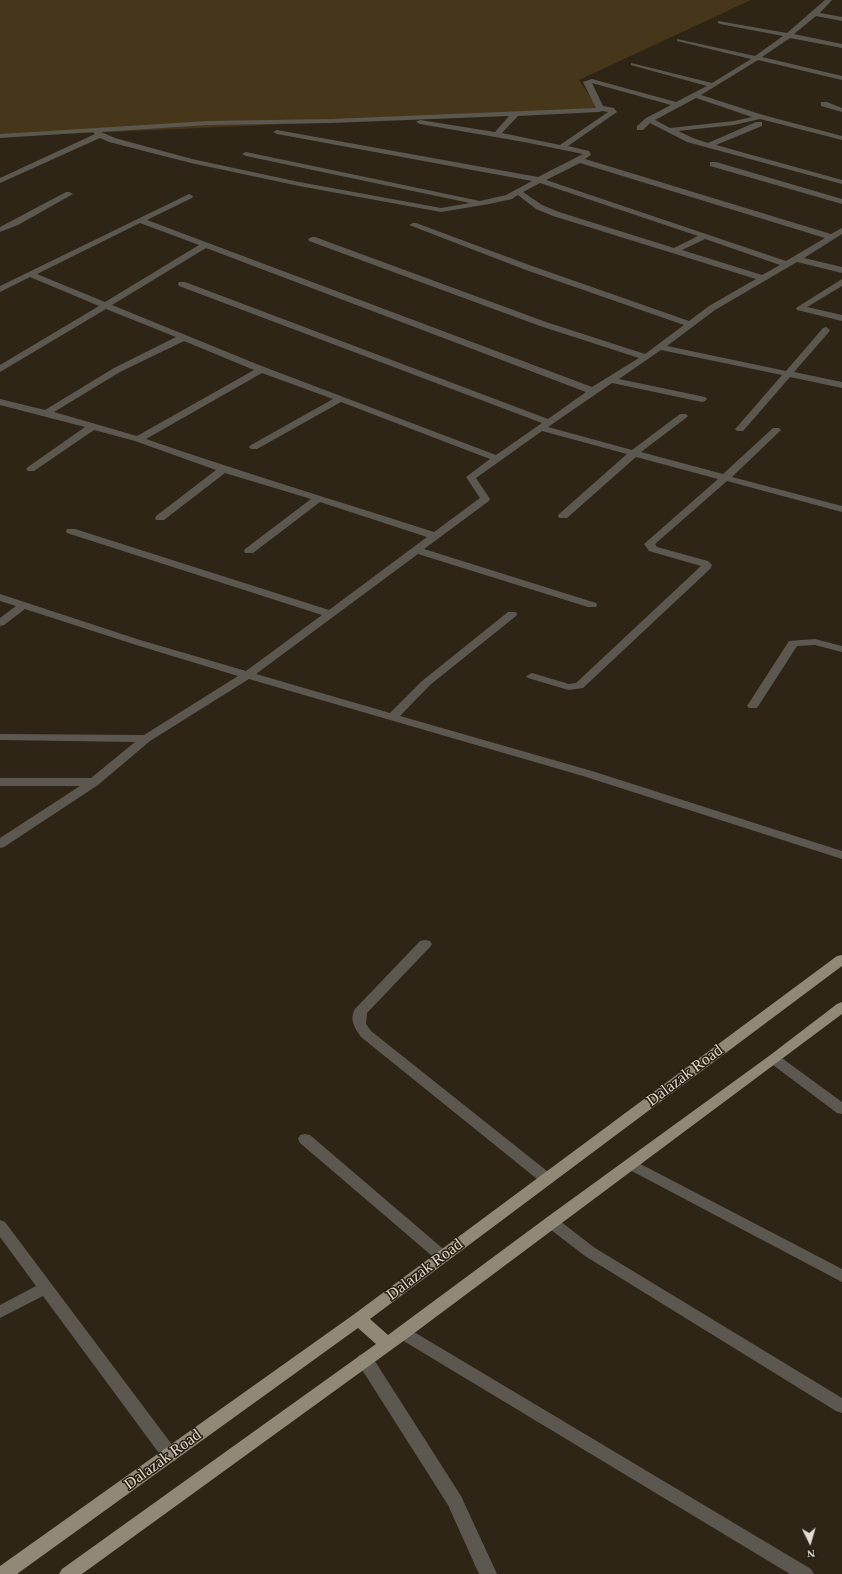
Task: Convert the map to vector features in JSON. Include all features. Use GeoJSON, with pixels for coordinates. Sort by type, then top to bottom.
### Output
{"type":"FeatureCollection","features":[{"type":"Feature","properties":{"kind":"main road","name":"Dalazak Road"},"geometry":{"type":"LineString","coordinates":[[3,1574],[359,1319],[842,960]]}},
{"type":"Feature","properties":{"kind":"main road"},"geometry":{"type":"LineString","coordinates":[[68,1574],[403,1333],[551,1222],[774,1060],[842,1007]]}},
{"type":"Feature","properties":{"kind":"main road"},"geometry":{"type":"LineString","coordinates":[[359,1319],[387,1344]]}},
{"type":"Feature","properties":{"kind":"street"},"geometry":{"type":"LineString","coordinates":[[640,128],[649,120],[679,105],[756,58],[788,36],[815,14],[829,0]]}},
{"type":"Feature","properties":{"kind":"street"},"geometry":{"type":"LineString","coordinates":[[815,14],[842,19]]}},
{"type":"Feature","properties":{"kind":"street"},"geometry":{"type":"LineString","coordinates":[[720,22],[842,46]]}},
{"type":"Feature","properties":{"kind":"street"},"geometry":{"type":"LineString","coordinates":[[679,40],[842,78]]}},
{"type":"Feature","properties":{"kind":"street"},"geometry":{"type":"LineString","coordinates":[[633,64],[713,85]]}},
{"type":"Feature","properties":{"kind":"street"},"geometry":{"type":"LineString","coordinates":[[600,108],[587,82],[588,81],[601,83],[679,105]]}},
{"type":"Feature","properties":{"kind":"street"},"geometry":{"type":"LineString","coordinates":[[695,95],[760,117],[842,138]]}},
{"type":"Feature","properties":{"kind":"street"},"geometry":{"type":"LineString","coordinates":[[824,104],[842,110]]}},
{"type":"Feature","properties":{"kind":"street"},"geometry":{"type":"LineString","coordinates":[[0,136],[98,133],[208,123],[591,111],[599,110],[600,108],[611,110],[613,112],[562,147]]}},
{"type":"Feature","properties":{"kind":"street"},"geometry":{"type":"LineString","coordinates":[[497,134],[516,113]]}},
{"type":"Feature","properties":{"kind":"street"},"geometry":{"type":"LineString","coordinates":[[669,130],[734,123],[760,117]]}},
{"type":"Feature","properties":{"kind":"street"},"geometry":{"type":"LineString","coordinates":[[98,133],[112,140],[191,161],[299,184],[441,210],[482,204],[509,197],[587,155],[586,153],[562,147],[497,134],[394,118]]}},
{"type":"Feature","properties":{"kind":"street"},"geometry":{"type":"LineString","coordinates":[[649,120],[690,140],[842,182]]}},
{"type":"Feature","properties":{"kind":"street"},"geometry":{"type":"LineString","coordinates":[[709,146],[772,120]]}},
{"type":"Feature","properties":{"kind":"street"},"geometry":{"type":"LineString","coordinates":[[277,132],[539,180],[705,236],[792,261],[842,270]]}},
{"type":"Feature","properties":{"kind":"street"},"geometry":{"type":"LineString","coordinates":[[0,181],[98,133]]}},
{"type":"Feature","properties":{"kind":"street"},"geometry":{"type":"LineString","coordinates":[[246,154],[370,179],[482,204]]}},
{"type":"Feature","properties":{"kind":"street"},"geometry":{"type":"LineString","coordinates":[[579,160],[832,237]]}},
{"type":"Feature","properties":{"kind":"street"},"geometry":{"type":"LineString","coordinates":[[713,164],[842,202]]}},
{"type":"Feature","properties":{"kind":"street"},"geometry":{"type":"LineString","coordinates":[[348,193],[370,179]]}},
{"type":"Feature","properties":{"kind":"street"},"geometry":{"type":"LineString","coordinates":[[518,192],[539,206],[556,214],[763,278]]}},
{"type":"Feature","properties":{"kind":"street"},"geometry":{"type":"LineString","coordinates":[[0,230],[69,194]]}},
{"type":"Feature","properties":{"kind":"street"},"geometry":{"type":"LineString","coordinates":[[0,289],[32,275],[139,220],[190,196]]}},
{"type":"Feature","properties":{"kind":"street"},"geometry":{"type":"LineString","coordinates":[[139,220],[593,391]]}},
{"type":"Feature","properties":{"kind":"street"},"geometry":{"type":"LineString","coordinates":[[413,225],[529,268],[691,324]]}},
{"type":"Feature","properties":{"kind":"street"},"geometry":{"type":"LineString","coordinates":[[0,844],[94,782],[146,739],[248,676],[485,499],[471,477],[593,391],[646,357],[712,308],[842,230]]}},
{"type":"Feature","properties":{"kind":"street"},"geometry":{"type":"LineString","coordinates":[[674,251],[705,236]]}},
{"type":"Feature","properties":{"kind":"street"},"geometry":{"type":"LineString","coordinates":[[312,239],[536,322],[646,357]]}},
{"type":"Feature","properties":{"kind":"street"},"geometry":{"type":"LineString","coordinates":[[0,369],[205,245]]}},
{"type":"Feature","properties":{"kind":"street"},"geometry":{"type":"LineString","coordinates":[[32,275],[262,369],[498,459]]}},
{"type":"Feature","properties":{"kind":"street"},"geometry":{"type":"LineString","coordinates":[[842,282],[800,308],[842,318]]}},
{"type":"Feature","properties":{"kind":"street"},"geometry":{"type":"LineString","coordinates":[[182,284],[544,425],[634,453],[840,507]]}},
{"type":"Feature","properties":{"kind":"street"},"geometry":{"type":"LineString","coordinates":[[740,429],[826,330]]}},
{"type":"Feature","properties":{"kind":"street"},"geometry":{"type":"LineString","coordinates":[[46,413],[117,370],[184,337]]}},
{"type":"Feature","properties":{"kind":"street"},"geometry":{"type":"LineString","coordinates":[[660,347],[842,385]]}},
{"type":"Feature","properties":{"kind":"street"},"geometry":{"type":"LineString","coordinates":[[138,439],[262,369]]}},
{"type":"Feature","properties":{"kind":"street"},"geometry":{"type":"LineString","coordinates":[[612,380],[702,399]]}},
{"type":"Feature","properties":{"kind":"street"},"geometry":{"type":"LineString","coordinates":[[254,447],[340,399]]}},
{"type":"Feature","properties":{"kind":"street"},"geometry":{"type":"LineString","coordinates":[[3,404],[46,413],[138,439],[223,469],[319,498],[435,536]]}},
{"type":"Feature","properties":{"kind":"street"},"geometry":{"type":"LineString","coordinates":[[563,516],[634,453],[683,416]]}},
{"type":"Feature","properties":{"kind":"street"},"geometry":{"type":"LineString","coordinates":[[30,469],[93,426]]}},
{"type":"Feature","properties":{"kind":"street"},"geometry":{"type":"LineString","coordinates":[[532,676],[569,687],[579,686],[706,567],[707,565],[704,563],[653,549],[649,544],[725,478],[776,430]]}},
{"type":"Feature","properties":{"kind":"street"},"geometry":{"type":"LineString","coordinates":[[160,518],[223,469]]}},
{"type":"Feature","properties":{"kind":"street"},"geometry":{"type":"LineString","coordinates":[[249,551],[319,498]]}},
{"type":"Feature","properties":{"kind":"street"},"geometry":{"type":"LineString","coordinates":[[71,532],[331,614]]}},
{"type":"Feature","properties":{"kind":"street"},"geometry":{"type":"LineString","coordinates":[[416,550],[592,605]]}},
{"type":"Feature","properties":{"kind":"street"},"geometry":{"type":"LineString","coordinates":[[0,597],[93,629],[248,676],[554,763],[842,856]]}},
{"type":"Feature","properties":{"kind":"street"},"geometry":{"type":"LineString","coordinates":[[0,623],[24,605]]}},
{"type":"Feature","properties":{"kind":"street"},"geometry":{"type":"LineString","coordinates":[[392,717],[426,682],[512,614]]}},
{"type":"Feature","properties":{"kind":"street"},"geometry":{"type":"LineString","coordinates":[[753,706],[793,643],[815,642],[842,649]]}},
{"type":"Feature","properties":{"kind":"street"},"geometry":{"type":"LineString","coordinates":[[0,736],[146,739]]}},
{"type":"Feature","properties":{"kind":"street"},"geometry":{"type":"LineString","coordinates":[[0,782],[94,782]]}},
{"type":"Feature","properties":{"kind":"street"},"geometry":{"type":"LineString","coordinates":[[425,944],[360,1012],[360,1024],[366,1034],[547,1179]]}},
{"type":"Feature","properties":{"kind":"street"},"geometry":{"type":"LineString","coordinates":[[774,1060],[842,1109]]}},
{"type":"Feature","properties":{"kind":"street"},"geometry":{"type":"LineString","coordinates":[[305,1139],[443,1257]]}},
{"type":"Feature","properties":{"kind":"street"},"geometry":{"type":"LineString","coordinates":[[631,1164],[842,1276]]}},
{"type":"Feature","properties":{"kind":"street"},"geometry":{"type":"LineString","coordinates":[[551,1222],[590,1252],[842,1406]]}},
{"type":"Feature","properties":{"kind":"street"},"geometry":{"type":"LineString","coordinates":[[0,1226],[170,1455]]}},
{"type":"Feature","properties":{"kind":"street"},"geometry":{"type":"LineString","coordinates":[[0,1312],[45,1288]]}},
{"type":"Feature","properties":{"kind":"street"},"geometry":{"type":"LineString","coordinates":[[403,1333],[805,1574]]}},
{"type":"Feature","properties":{"kind":"street"},"geometry":{"type":"LineString","coordinates":[[365,1360],[455,1501],[488,1574]]}},
{"type":"Feature","properties":{"kind":"shaded area"},"geometry":{"type":"Polygon","coordinates":[[[0,0],[751,0],[579,80],[599,110],[0,137],[0,0]]]}}]}
